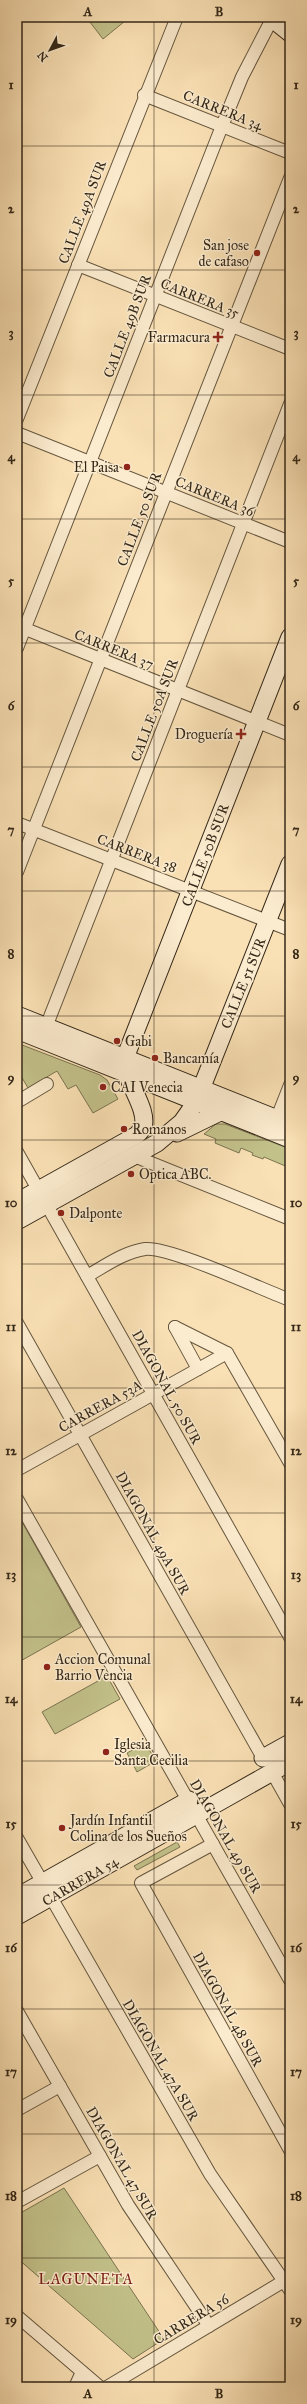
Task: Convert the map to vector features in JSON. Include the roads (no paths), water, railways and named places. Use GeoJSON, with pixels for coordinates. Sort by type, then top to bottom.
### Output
{"type":"FeatureCollection","features":[{"type":"Feature","properties":{"kind":"main road"},"geometry":{"type":"LineString","coordinates":[[271,18],[290,33]]}},
{"type":"Feature","properties":{"kind":"main road","name":"CALLE 50B SUR"},"geometry":{"type":"LineString","coordinates":[[126,1066],[190,891],[290,637]]}},
{"type":"Feature","properties":{"kind":"main road","name":"CALLE 51 SUR"},"geometry":{"type":"LineString","coordinates":[[157,1143],[182,1122],[199,1095],[290,864]]}},
{"type":"Feature","properties":{"kind":"main road"},"geometry":{"type":"LineString","coordinates":[[17,1016],[46,1027],[126,1066],[144,1119],[140,1132],[17,1202]]}},
{"type":"Feature","properties":{"kind":"main road"},"geometry":{"type":"LineString","coordinates":[[17,1030],[126,1066],[199,1095],[284,1121]]}},
{"type":"Feature","properties":{"kind":"main road"},"geometry":{"type":"LineString","coordinates":[[199,1095],[220,1112],[290,1139]]}},
{"type":"Feature","properties":{"kind":"main road"},"geometry":{"type":"LineString","coordinates":[[17,1221],[157,1143],[220,1112]]}},
{"type":"Feature","properties":{"kind":"main road","name":"CARRERA 54"},"geometry":{"type":"LineString","coordinates":[[17,1916],[46,1890],[268,1765],[290,1743]]}},
{"type":"Feature","properties":{"kind":"main road","name":"CARRERA 54"},"geometry":{"type":"LineString","coordinates":[[268,1765],[290,1762]]}},
{"type":"Feature","properties":{"kind":"main road","name":"CARRERA 54"},"geometry":{"type":"LineString","coordinates":[[17,1897],[46,1890]]}},
{"type":"Feature","properties":{"kind":"street","name":"CALLE 49A SUR"},"geometry":{"type":"LineString","coordinates":[[17,420],[144,95],[177,17]]}},
{"type":"Feature","properties":{"kind":"street","name":"CALLE 49B SUR"},"geometry":{"type":"LineString","coordinates":[[17,648],[21,627],[90,462],[222,126],[242,77],[271,18]]}},
{"type":"Feature","properties":{"kind":"street","name":"CARRERA 34"},"geometry":{"type":"LineString","coordinates":[[144,95],[290,153]]}},
{"type":"Feature","properties":{"kind":"street","name":"CALLE 50 SUR"},"geometry":{"type":"LineString","coordinates":[[17,872],[290,178]]}},
{"type":"Feature","properties":{"kind":"street","name":"CARRERA 35"},"geometry":{"type":"LineString","coordinates":[[78,265],[290,349]]}},
{"type":"Feature","properties":{"kind":"street","name":"CALLE 50A SUR"},"geometry":{"type":"LineString","coordinates":[[46,1027],[290,404]]}},
{"type":"Feature","properties":{"kind":"street","name":"CARRERA 36"},"geometry":{"type":"LineString","coordinates":[[17,433],[290,542]]}},
{"type":"Feature","properties":{"kind":"street","name":"CARRERA 37"},"geometry":{"type":"LineString","coordinates":[[21,627],[290,735]]}},
{"type":"Feature","properties":{"kind":"street","name":"CARRERA 38"},"geometry":{"type":"LineString","coordinates":[[17,823],[290,930]]}},
{"type":"Feature","properties":{"kind":"street"},"geometry":{"type":"LineString","coordinates":[[17,1102],[47,1084]]}},
{"type":"Feature","properties":{"kind":"street"},"geometry":{"type":"LineString","coordinates":[[284,1121],[290,1085]]}},
{"type":"Feature","properties":{"kind":"street","name":"DIAGONAL 50 SUR"},"geometry":{"type":"LineString","coordinates":[[17,1152],[290,1637]]}},
{"type":"Feature","properties":{"kind":"street"},"geometry":{"type":"LineString","coordinates":[[134,1156],[290,1219]]}},
{"type":"Feature","properties":{"kind":"street"},"geometry":{"type":"LineString","coordinates":[[87,1276],[130,1253],[154,1249],[290,1300]]}},
{"type":"Feature","properties":{"kind":"street","name":"DIAGONAL 49A SUR"},"geometry":{"type":"LineString","coordinates":[[17,1323],[290,1804]]}},
{"type":"Feature","properties":{"kind":"street"},"geometry":{"type":"LineString","coordinates":[[198,1369],[175,1327],[228,1353],[290,1463]]}},
{"type":"Feature","properties":{"kind":"street","name":"CARRERA 53A"},"geometry":{"type":"LineString","coordinates":[[17,1470],[153,1393],[228,1353]]}},
{"type":"Feature","properties":{"kind":"street","name":"DIAGONAL 49 SUR"},"geometry":{"type":"LineString","coordinates":[[17,1499],[290,1980]]}},
{"type":"Feature","properties":{"kind":"street","name":"DIAGONAL 47A SUR"},"geometry":{"type":"LineString","coordinates":[[17,1838],[210,2174],[288,2283]]}},
{"type":"Feature","properties":{"kind":"street","name":"DIAGONAL 48 SUR"},"geometry":{"type":"LineString","coordinates":[[213,1844],[140,1884],[290,2150]]}},
{"type":"Feature","properties":{"kind":"street","name":"DIAGONAL 47 SUR"},"geometry":{"type":"LineString","coordinates":[[17,2012],[141,2226],[209,2326]]}},
{"type":"Feature","properties":{"kind":"street"},"geometry":{"type":"LineString","coordinates":[[17,2110],[60,2086]]}},
{"type":"Feature","properties":{"kind":"street"},"geometry":{"type":"LineString","coordinates":[[17,2202],[100,2156]]}},
{"type":"Feature","properties":{"kind":"street","name":"CARRERA 56"},"geometry":{"type":"LineString","coordinates":[[107,2387],[209,2326],[288,2283]]}},
{"type":"Feature","properties":{"kind":"street"},"geometry":{"type":"LineString","coordinates":[[17,2316],[100,2387]]}},
{"type":"Feature","properties":{"kind":"street"},"geometry":{"type":"LineString","coordinates":[[75,2387],[82,2372]]}},
{"type":"Feature","properties":{"kind":"place","name":"San jose de cafaso"},"geometry":{"type":"Point","coordinates":[257,253]}},
{"type":"Feature","properties":{"kind":"place","name":"Farmacura"},"geometry":{"type":"Point","coordinates":[218,337]}},
{"type":"Feature","properties":{"kind":"place","name":"El Paisa"},"geometry":{"type":"Point","coordinates":[127,467]}},
{"type":"Feature","properties":{"kind":"place","name":"Droguería"},"geometry":{"type":"Point","coordinates":[241,734]}},
{"type":"Feature","properties":{"kind":"place","name":"Gabi"},"geometry":{"type":"Point","coordinates":[117,1041]}},
{"type":"Feature","properties":{"kind":"place","name":"Bancamía"},"geometry":{"type":"Point","coordinates":[155,1058]}},
{"type":"Feature","properties":{"kind":"place","name":"CAI Venecia"},"geometry":{"type":"Point","coordinates":[103,1087]}},
{"type":"Feature","properties":{"kind":"place","name":"Romanos"},"geometry":{"type":"Point","coordinates":[124,1129]}},
{"type":"Feature","properties":{"kind":"place","name":"Optica ABC."},"geometry":{"type":"Point","coordinates":[131,1174]}},
{"type":"Feature","properties":{"kind":"place","name":"Dalponte"},"geometry":{"type":"Point","coordinates":[61,1213]}},
{"type":"Feature","properties":{"kind":"place","name":"Accion Comunal Barrio Vencia"},"geometry":{"type":"Point","coordinates":[47,1667]}},
{"type":"Feature","properties":{"kind":"place","name":"Iglesia Santa Cecilia"},"geometry":{"type":"Point","coordinates":[106,1752]}},
{"type":"Feature","properties":{"kind":"place","name":"Jardín Infantil Colina de los Sueños"},"geometry":{"type":"Point","coordinates":[62,1828]}},
{"type":"Feature","properties":{"kind":"district","name":"LAGUNETA"},"geometry":{"type":"Point","coordinates":[86,2279]}}]}
